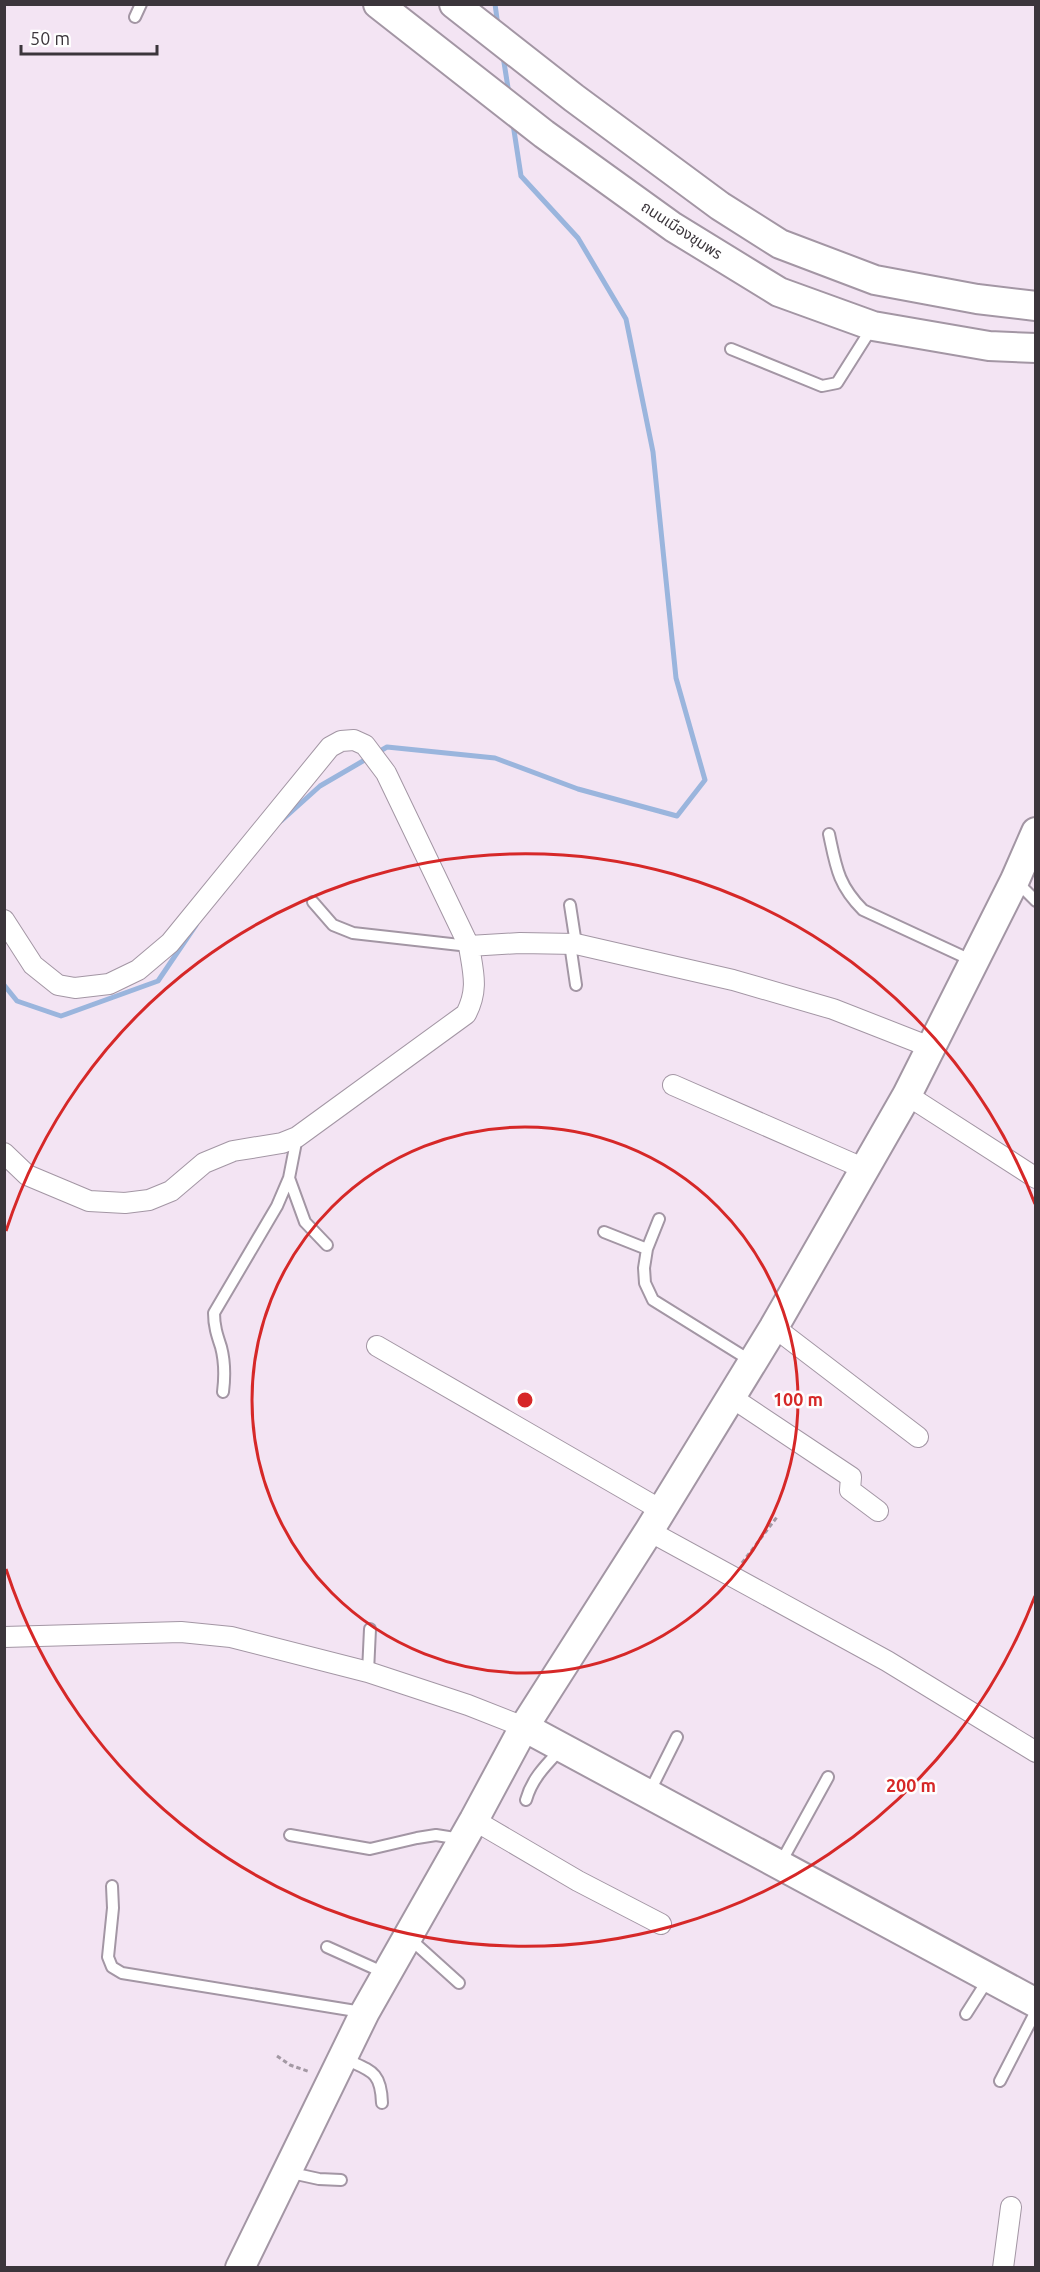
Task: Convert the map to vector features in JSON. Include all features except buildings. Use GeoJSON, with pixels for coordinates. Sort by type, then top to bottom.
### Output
{"type":"FeatureCollection","features":[{"type":"Feature","properties":{"kind":"street","name":"ถนนเมืองชุมพร"},"geometry":{"type":"LineString","coordinates":[[378,4],[544,134],[673,227],[779,292],[873,326],[989,346],[1035,348]]}},
{"type":"Feature","properties":{"kind":"street"},"geometry":{"type":"LineString","coordinates":[[462,10],[574,98],[720,206],[780,244],[875,280],[977,299],[1035,304]]}},
{"type":"Feature","properties":{"kind":"street"},"geometry":{"type":"LineString","coordinates":[[4,920],[33,965],[58,985],[75,988],[109,984],[138,970],[170,943],[330,747],[340,741],[354,740],[365,745],[386,773],[469,946],[475,983],[473,1001],[466,1014],[297,1137],[282,1143],[233,1151],[204,1163],[171,1191],[149,1200],[125,1203],[89,1201],[27,1175],[4,1153]]}},
{"type":"Feature","properties":{"kind":"street"},"geometry":{"type":"LineString","coordinates":[[240,2268],[365,2012],[469,1830],[524,1727],[774,1327],[865,1169],[906,1095],[974,961],[1015,879],[1035,832]]}},
{"type":"Feature","properties":{"kind":"street"},"geometry":{"type":"LineString","coordinates":[[469,946],[520,943],[573,944],[733,980],[822,1006],[930,1047]]}},
{"type":"Feature","properties":{"kind":"street"},"geometry":{"type":"LineString","coordinates":[[672,1085],[865,1169]]}},
{"type":"Feature","properties":{"kind":"street"},"geometry":{"type":"LineString","coordinates":[[906,1095],[1035,1178]]}},
{"type":"Feature","properties":{"kind":"street"},"geometry":{"type":"LineString","coordinates":[[774,1327],[918,1437]]}},
{"type":"Feature","properties":{"kind":"street"},"geometry":{"type":"LineString","coordinates":[[377,1346],[655,1520],[732,1576],[887,1661],[1035,1752]]}},
{"type":"Feature","properties":{"kind":"street"},"geometry":{"type":"LineString","coordinates":[[731,1397],[851,1477],[850,1490],[878,1511]]}},
{"type":"Feature","properties":{"kind":"street"},"geometry":{"type":"LineString","coordinates":[[4,1636],[181,1632],[231,1637],[368,1672],[468,1705],[524,1727],[1035,2003]]}},
{"type":"Feature","properties":{"kind":"street"},"geometry":{"type":"LineString","coordinates":[[469,1830],[578,1881],[662,1924]]}},
{"type":"Feature","properties":{"kind":"street"},"geometry":{"type":"LineString","coordinates":[[1003,2268],[1011,2207]]}},
{"type":"Feature","properties":{"kind":"lane"},"geometry":{"type":"LineString","coordinates":[[135,17],[141,4]]}},
{"type":"Feature","properties":{"kind":"lane"},"geometry":{"type":"LineString","coordinates":[[731,349],[822,386],[837,383],[873,326]]}},
{"type":"Feature","properties":{"kind":"lane"},"geometry":{"type":"LineString","coordinates":[[828,834],[839,877],[849,896],[864,910],[974,961]]}},
{"type":"Feature","properties":{"kind":"lane"},"geometry":{"type":"LineString","coordinates":[[1015,879],[1035,901]]}},
{"type":"Feature","properties":{"kind":"lane"},"geometry":{"type":"LineString","coordinates":[[313,902],[333,925],[353,933],[469,946]]}},
{"type":"Feature","properties":{"kind":"lane"},"geometry":{"type":"LineString","coordinates":[[570,905],[576,985]]}},
{"type":"Feature","properties":{"kind":"lane"},"geometry":{"type":"LineString","coordinates":[[223,1392],[225,1372],[221,1348],[213,1327],[213,1313],[277,1206],[289,1178],[297,1137]]}},
{"type":"Feature","properties":{"kind":"lane"},"geometry":{"type":"LineString","coordinates":[[289,1178],[305,1222],[327,1245]]}},
{"type":"Feature","properties":{"kind":"lane"},"geometry":{"type":"LineString","coordinates":[[659,1219],[647,1249],[644,1268],[645,1283],[653,1300],[752,1362]]}},
{"type":"Feature","properties":{"kind":"lane"},"geometry":{"type":"LineString","coordinates":[[604,1232],[647,1249]]}},
{"type":"Feature","properties":{"kind":"lane"},"geometry":{"type":"LineString","coordinates":[[368,1672],[370,1629]]}},
{"type":"Feature","properties":{"kind":"lane"},"geometry":{"type":"LineString","coordinates":[[649,1794],[677,1737]]}},
{"type":"Feature","properties":{"kind":"lane"},"geometry":{"type":"LineString","coordinates":[[526,1800],[529,1788],[536,1777],[562,1748]]}},
{"type":"Feature","properties":{"kind":"lane"},"geometry":{"type":"LineString","coordinates":[[780,1864],[828,1778]]}},
{"type":"Feature","properties":{"kind":"lane"},"geometry":{"type":"LineString","coordinates":[[290,1835],[370,1849],[417,1838],[469,1830]]}},
{"type":"Feature","properties":{"kind":"lane"},"geometry":{"type":"LineString","coordinates":[[112,1887],[113,1908],[108,1957],[112,1967],[122,1973],[365,2012]]}},
{"type":"Feature","properties":{"kind":"lane"},"geometry":{"type":"LineString","coordinates":[[408,1937],[459,1983]]}},
{"type":"Feature","properties":{"kind":"lane"},"geometry":{"type":"LineString","coordinates":[[327,1947],[387,1974]]}},
{"type":"Feature","properties":{"kind":"lane"},"geometry":{"type":"LineString","coordinates":[[966,2014],[989,1978]]}},
{"type":"Feature","properties":{"kind":"lane"},"geometry":{"type":"LineString","coordinates":[[1000,2081],[1035,2011]]}},
{"type":"Feature","properties":{"kind":"lane"},"geometry":{"type":"LineString","coordinates":[[338,2069],[376,2075],[382,2087],[382,2103]]}},
{"type":"Feature","properties":{"kind":"lane"},"geometry":{"type":"LineString","coordinates":[[287,2172],[319,2179],[341,2180]]}},
{"type":"Feature","properties":{"kind":"path"},"geometry":{"type":"LineString","coordinates":[[732,1576],[777,1517]]}},
{"type":"Feature","properties":{"kind":"path"},"geometry":{"type":"LineString","coordinates":[[277,2056],[290,2065],[338,2069]]}},
{"type":"Feature","properties":{"kind":"waterway"},"geometry":{"type":"LineString","coordinates":[[495,4],[498,26]]}},
{"type":"Feature","properties":{"kind":"waterway"},"geometry":{"type":"LineString","coordinates":[[503,56],[509,94]]}},
{"type":"Feature","properties":{"kind":"waterway"},"geometry":{"type":"LineString","coordinates":[[281,821],[320,786],[387,747],[495,758],[578,789],[677,816],[705,780],[676,678],[653,452],[626,319],[578,238],[521,176],[513,124]]}},
{"type":"Feature","properties":{"kind":"waterway"},"geometry":{"type":"LineString","coordinates":[[4,985],[17,1001],[61,1016],[158,981],[196,925]]}}]}
